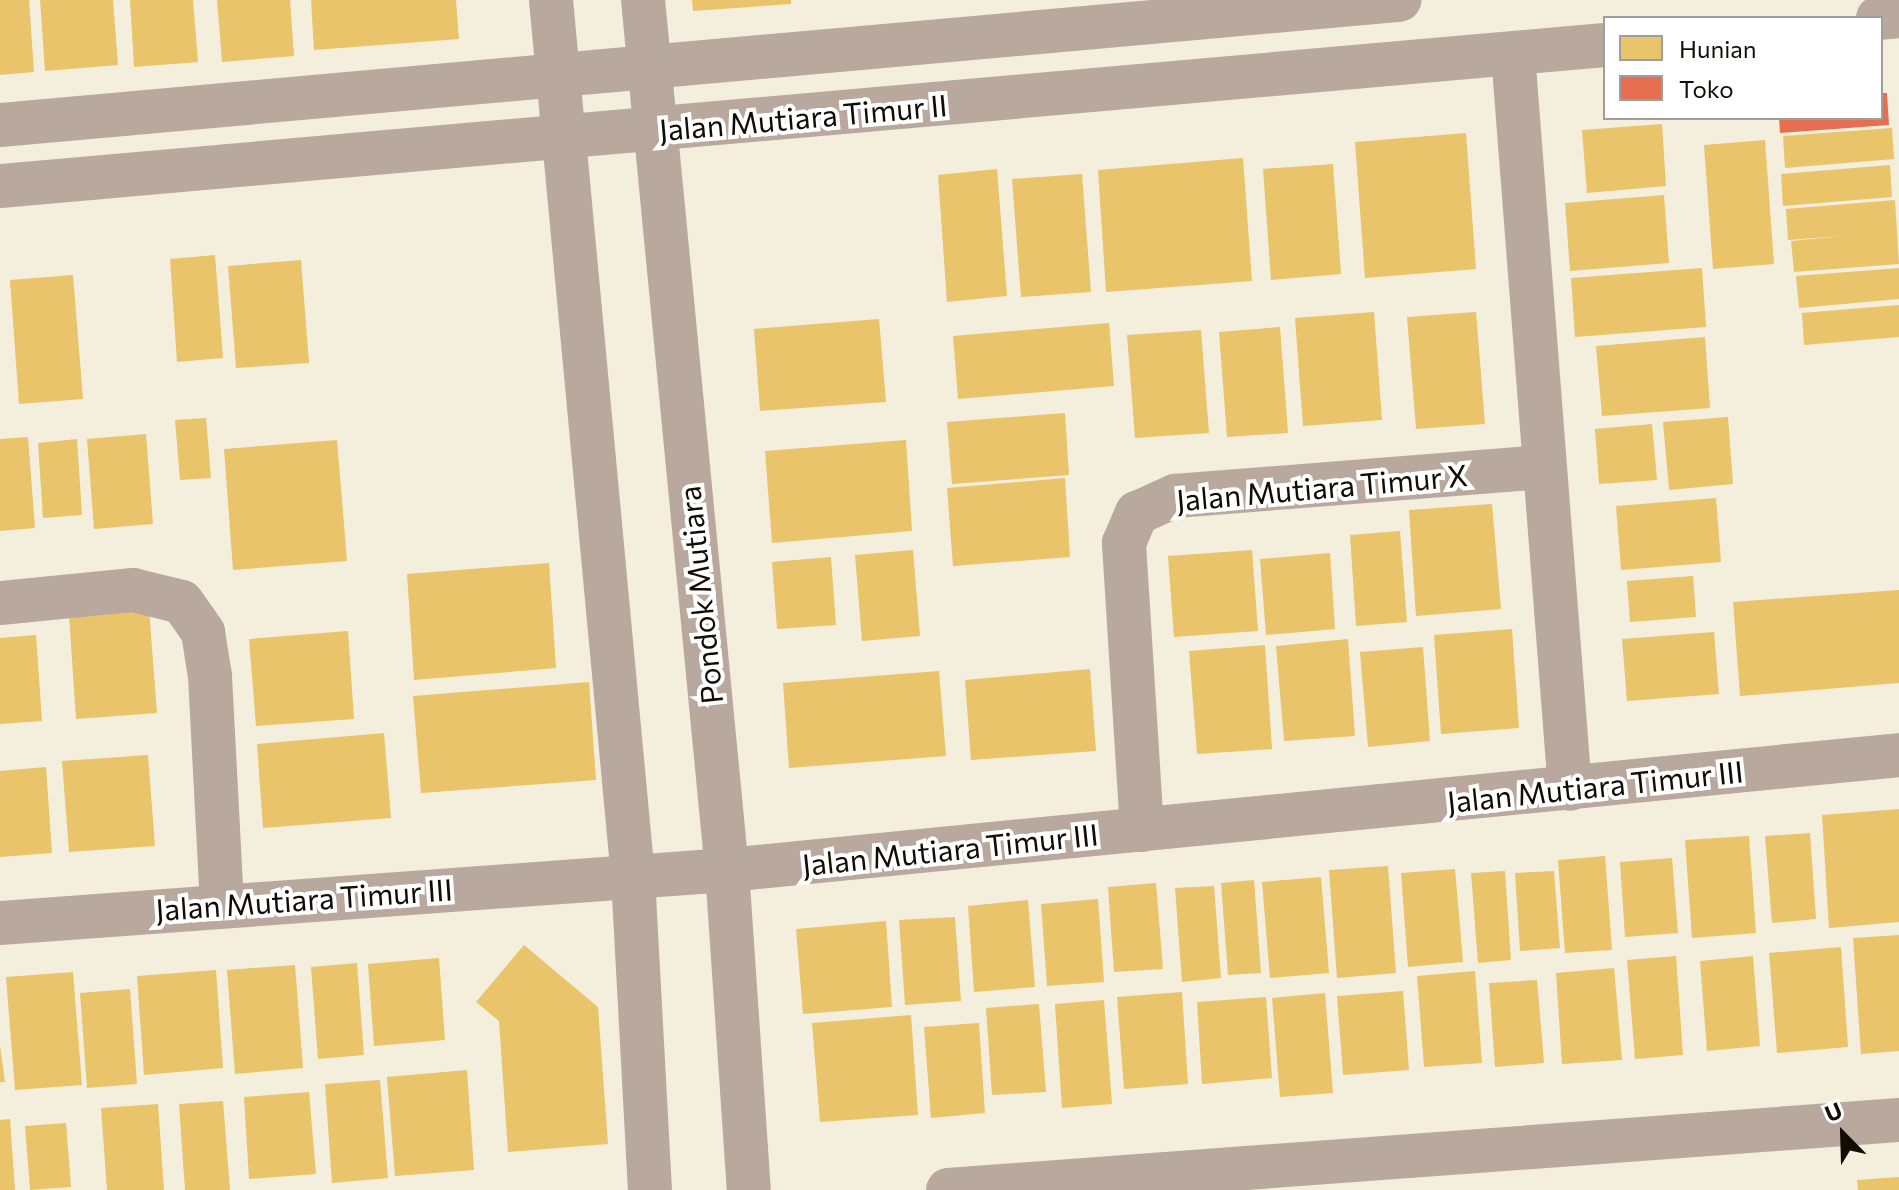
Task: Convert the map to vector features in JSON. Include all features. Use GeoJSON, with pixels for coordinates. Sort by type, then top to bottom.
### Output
{"type":"FeatureCollection","features":[{"type":"Feature","properties":{"kind":"street"},"geometry":{"type":"LineString","coordinates":[[551,0],[633,877],[650,1190]]}},
{"type":"Feature","properties":{"kind":"street","name":"Pondok Mutiara"},"geometry":{"type":"LineString","coordinates":[[643,0],[727,870],[749,1190]]}},
{"type":"Feature","properties":{"kind":"street","name":"Jalan Mutiara Timur II"},"geometry":{"type":"LineString","coordinates":[[0,125],[648,70],[1399,0]]}},
{"type":"Feature","properties":{"kind":"street","name":"Jalan Mutiara Timur II"},"geometry":{"type":"LineString","coordinates":[[0,186],[564,139],[1603,45]]}},
{"type":"Feature","properties":{"kind":"street"},"geometry":{"type":"LineString","coordinates":[[1513,54],[1542,467],[1570,789]]}},
{"type":"Feature","properties":{"kind":"street","name":"Jalan Mutiara Timur X"},"geometry":{"type":"LineString","coordinates":[[1142,830],[1124,543],[1137,513],[1175,496],[1542,467]]}},
{"type":"Feature","properties":{"kind":"street"},"geometry":{"type":"LineString","coordinates":[[0,603],[133,590],[182,602],[203,632],[210,676],[222,904]]}},
{"type":"Feature","properties":{"kind":"street","name":"Jalan Mutiara Timur III"},"geometry":{"type":"LineString","coordinates":[[0,923],[222,904],[727,870],[1899,755]]}},
{"type":"Feature","properties":{"kind":"street"},"geometry":{"type":"LineString","coordinates":[[948,1190],[1899,1120]]}},
{"type":"Feature","properties":{"kind":"building: Hunian"},"geometry":{"type":"Polygon","coordinates":[[[0,0],[29,0],[34,72],[0,75],[0,0]]]}},
{"type":"Feature","properties":{"kind":"building: Hunian"},"geometry":{"type":"Polygon","coordinates":[[[40,0],[113,0],[118,65],[45,71],[40,0]]]}},
{"type":"Feature","properties":{"kind":"building: Hunian"},"geometry":{"type":"Polygon","coordinates":[[[130,0],[193,0],[198,62],[134,67],[130,0]]]}},
{"type":"Feature","properties":{"kind":"building: Hunian"},"geometry":{"type":"Polygon","coordinates":[[[217,0],[290,0],[294,56],[222,62],[217,0]]]}},
{"type":"Feature","properties":{"kind":"building: Hunian"},"geometry":{"type":"Polygon","coordinates":[[[311,0],[456,0],[459,39],[314,50],[311,0]]]}},
{"type":"Feature","properties":{"kind":"building: Hunian"},"geometry":{"type":"Polygon","coordinates":[[[692,0],[791,0],[791,4],[693,11],[692,0]]]}},
{"type":"Feature","properties":{"kind":"building: Hunian"},"geometry":{"type":"Polygon","coordinates":[[[1662,124],[1666,186],[1587,193],[1582,130],[1662,124]]]}},
{"type":"Feature","properties":{"kind":"building: Hunian"},"geometry":{"type":"Polygon","coordinates":[[[1892,128],[1894,159],[1785,168],[1783,136],[1892,128]]]}},
{"type":"Feature","properties":{"kind":"building: Hunian"},"geometry":{"type":"Polygon","coordinates":[[[1466,133],[1476,269],[1365,278],[1355,142],[1466,133]]]}},
{"type":"Feature","properties":{"kind":"building: Hunian"},"geometry":{"type":"Polygon","coordinates":[[[1765,140],[1774,264],[1713,269],[1704,145],[1765,140]]]}},
{"type":"Feature","properties":{"kind":"building: Hunian"},"geometry":{"type":"Polygon","coordinates":[[[1243,158],[1252,281],[1106,292],[1098,170],[1243,158]]]}},
{"type":"Feature","properties":{"kind":"building: Hunian"},"geometry":{"type":"Polygon","coordinates":[[[1333,164],[1341,274],[1271,280],[1263,169],[1333,164]]]}},
{"type":"Feature","properties":{"kind":"building: Hunian"},"geometry":{"type":"Polygon","coordinates":[[[1890,165],[1892,197],[1783,206],[1781,174],[1890,165]]]}},
{"type":"Feature","properties":{"kind":"building: Hunian"},"geometry":{"type":"Polygon","coordinates":[[[997,169],[1007,296],[947,302],[938,175],[997,169]]]}},
{"type":"Feature","properties":{"kind":"building: Hunian"},"geometry":{"type":"Polygon","coordinates":[[[1082,174],[1091,292],[1021,297],[1012,179],[1082,174]]]}},
{"type":"Feature","properties":{"kind":"building: Hunian"},"geometry":{"type":"Polygon","coordinates":[[[1664,195],[1669,263],[1570,271],[1565,203],[1664,195]]]}},
{"type":"Feature","properties":{"kind":"building: Hunian"},"geometry":{"type":"Polygon","coordinates":[[[1895,200],[1899,264],[1794,272],[1791,241],[1843,236],[1788,240],[1786,209],[1895,200]]]}},
{"type":"Feature","properties":{"kind":"building: Hunian"},"geometry":{"type":"Polygon","coordinates":[[[215,255],[223,358],[177,362],[170,259],[215,255]]]}},
{"type":"Feature","properties":{"kind":"building: Hunian"},"geometry":{"type":"Polygon","coordinates":[[[301,260],[309,363],[236,368],[228,266],[301,260]]]}},
{"type":"Feature","properties":{"kind":"building: Hunian"},"geometry":{"type":"Polygon","coordinates":[[[1702,268],[1706,327],[1575,337],[1571,278],[1702,268]]]}},
{"type":"Feature","properties":{"kind":"building: Hunian"},"geometry":{"type":"Polygon","coordinates":[[[1899,268],[1899,299],[1799,308],[1796,276],[1899,268]]]}},
{"type":"Feature","properties":{"kind":"building: Hunian"},"geometry":{"type":"Polygon","coordinates":[[[73,275],[83,399],[19,404],[10,280],[73,275]]]}},
{"type":"Feature","properties":{"kind":"building: Hunian"},"geometry":{"type":"Polygon","coordinates":[[[1899,305],[1899,337],[1804,345],[1802,313],[1899,305]]]}},
{"type":"Feature","properties":{"kind":"building: Hunian"},"geometry":{"type":"Polygon","coordinates":[[[1374,312],[1382,420],[1303,426],[1295,318],[1374,312]]]}},
{"type":"Feature","properties":{"kind":"building: Hunian"},"geometry":{"type":"Polygon","coordinates":[[[1476,312],[1485,424],[1416,429],[1407,317],[1476,312]]]}},
{"type":"Feature","properties":{"kind":"building: Hunian"},"geometry":{"type":"Polygon","coordinates":[[[879,319],[886,402],[760,411],[754,329],[879,319]]]}},
{"type":"Feature","properties":{"kind":"building: Hunian"},"geometry":{"type":"Polygon","coordinates":[[[1109,323],[1114,386],[958,399],[953,336],[1109,323]]]}},
{"type":"Feature","properties":{"kind":"building: Hunian"},"geometry":{"type":"Polygon","coordinates":[[[1280,327],[1288,433],[1227,437],[1219,332],[1280,327]]]}},
{"type":"Feature","properties":{"kind":"building: Hunian"},"geometry":{"type":"Polygon","coordinates":[[[1201,330],[1209,433],[1135,438],[1127,335],[1201,330]]]}},
{"type":"Feature","properties":{"kind":"building: Hunian"},"geometry":{"type":"Polygon","coordinates":[[[1705,337],[1710,408],[1602,416],[1596,346],[1705,337]]]}},
{"type":"Feature","properties":{"kind":"building: Hunian"},"geometry":{"type":"Polygon","coordinates":[[[1065,413],[1069,475],[952,484],[947,422],[1065,413]]]}},
{"type":"Feature","properties":{"kind":"building: Hunian"},"geometry":{"type":"Polygon","coordinates":[[[1728,417],[1733,484],[1669,490],[1663,422],[1728,417]]]}},
{"type":"Feature","properties":{"kind":"building: Hunian"},"geometry":{"type":"Polygon","coordinates":[[[206,418],[211,478],[180,480],[175,420],[206,418]]]}},
{"type":"Feature","properties":{"kind":"building: Hunian"},"geometry":{"type":"Polygon","coordinates":[[[1652,424],[1657,480],[1599,484],[1595,429],[1652,424]]]}},
{"type":"Feature","properties":{"kind":"building: Hunian"},"geometry":{"type":"Polygon","coordinates":[[[146,434],[153,524],[94,529],[87,439],[146,434]]]}},
{"type":"Feature","properties":{"kind":"building: Hunian"},"geometry":{"type":"Polygon","coordinates":[[[28,437],[35,528],[0,531],[0,439],[28,437]]]}},
{"type":"Feature","properties":{"kind":"building: Hunian"},"geometry":{"type":"Polygon","coordinates":[[[77,439],[82,515],[43,518],[38,443],[77,439]]]}},
{"type":"Feature","properties":{"kind":"building: Hunian"},"geometry":{"type":"Polygon","coordinates":[[[337,440],[347,561],[233,570],[224,449],[337,440]]]}},
{"type":"Feature","properties":{"kind":"building: Hunian"},"geometry":{"type":"Polygon","coordinates":[[[906,440],[912,531],[772,543],[765,451],[906,440]]]}},
{"type":"Feature","properties":{"kind":"building: Hunian"},"geometry":{"type":"Polygon","coordinates":[[[1065,478],[1070,557],[953,566],[947,488],[1065,478]]]}},
{"type":"Feature","properties":{"kind":"building: Hunian"},"geometry":{"type":"Polygon","coordinates":[[[1716,498],[1721,562],[1621,570],[1616,506],[1716,498]]]}},
{"type":"Feature","properties":{"kind":"building: Hunian"},"geometry":{"type":"Polygon","coordinates":[[[1492,504],[1501,609],[1416,616],[1409,510],[1492,504]]]}},
{"type":"Feature","properties":{"kind":"building: Hunian"},"geometry":{"type":"Polygon","coordinates":[[[1400,531],[1407,622],[1356,626],[1350,535],[1400,531]]]}},
{"type":"Feature","properties":{"kind":"building: Hunian"},"geometry":{"type":"Polygon","coordinates":[[[913,550],[920,636],[862,641],[855,555],[913,550]]]}},
{"type":"Feature","properties":{"kind":"building: Hunian"},"geometry":{"type":"Polygon","coordinates":[[[1252,550],[1258,631],[1174,637],[1168,556],[1252,550]]]}},
{"type":"Feature","properties":{"kind":"building: Hunian"},"geometry":{"type":"Polygon","coordinates":[[[1330,553],[1335,629],[1266,635],[1260,559],[1330,553]]]}},
{"type":"Feature","properties":{"kind":"building: Hunian"},"geometry":{"type":"Polygon","coordinates":[[[831,557],[836,625],[777,629],[772,562],[831,557]]]}},
{"type":"Feature","properties":{"kind":"building: Hunian"},"geometry":{"type":"Polygon","coordinates":[[[549,563],[556,668],[414,680],[407,574],[549,563]]]}},
{"type":"Feature","properties":{"kind":"building: Hunian"},"geometry":{"type":"Polygon","coordinates":[[[1693,576],[1696,617],[1630,622],[1627,581],[1693,576]]]}},
{"type":"Feature","properties":{"kind":"building: Hunian"},"geometry":{"type":"Polygon","coordinates":[[[1899,590],[1899,683],[1740,696],[1733,602],[1899,590]]]}},
{"type":"Feature","properties":{"kind":"building: Hunian"},"geometry":{"type":"Polygon","coordinates":[[[149,609],[157,713],[76,719],[69,615],[149,609]]]}},
{"type":"Feature","properties":{"kind":"building: Hunian"},"geometry":{"type":"Polygon","coordinates":[[[1512,629],[1519,728],[1441,734],[1434,635],[1512,629]]]}},
{"type":"Feature","properties":{"kind":"building: Hunian"},"geometry":{"type":"Polygon","coordinates":[[[348,631],[354,719],[256,726],[249,639],[348,631]]]}},
{"type":"Feature","properties":{"kind":"building: Hunian"},"geometry":{"type":"Polygon","coordinates":[[[1714,632],[1719,694],[1627,701],[1622,639],[1714,632]]]}},
{"type":"Feature","properties":{"kind":"building: Hunian"},"geometry":{"type":"Polygon","coordinates":[[[36,635],[42,721],[0,724],[0,638],[36,635]]]}},
{"type":"Feature","properties":{"kind":"building: Hunian"},"geometry":{"type":"Polygon","coordinates":[[[1348,639],[1355,736],[1284,741],[1276,646],[1348,639]]]}},
{"type":"Feature","properties":{"kind":"building: Hunian"},"geometry":{"type":"Polygon","coordinates":[[[1265,645],[1272,749],[1197,754],[1189,651],[1265,645]]]}},
{"type":"Feature","properties":{"kind":"building: Hunian"},"geometry":{"type":"Polygon","coordinates":[[[1423,647],[1430,741],[1368,747],[1360,652],[1423,647]]]}},
{"type":"Feature","properties":{"kind":"building: Hunian"},"geometry":{"type":"Polygon","coordinates":[[[1090,669],[1096,751],[971,760],[965,680],[1090,669]]]}},
{"type":"Feature","properties":{"kind":"building: Hunian"},"geometry":{"type":"Polygon","coordinates":[[[939,671],[946,756],[789,768],[783,683],[939,671]]]}},
{"type":"Feature","properties":{"kind":"building: Hunian"},"geometry":{"type":"Polygon","coordinates":[[[589,682],[596,780],[421,793],[413,696],[589,682]]]}},
{"type":"Feature","properties":{"kind":"building: Hunian"},"geometry":{"type":"Polygon","coordinates":[[[384,733],[391,818],[263,828],[257,744],[384,733]]]}},
{"type":"Feature","properties":{"kind":"building: Hunian"},"geometry":{"type":"Polygon","coordinates":[[[148,755],[155,846],[69,852],[62,761],[148,755]]]}},
{"type":"Feature","properties":{"kind":"building: Hunian"},"geometry":{"type":"Polygon","coordinates":[[[46,767],[52,853],[0,857],[0,771],[46,767]]]}},
{"type":"Feature","properties":{"kind":"building: Hunian"},"geometry":{"type":"Polygon","coordinates":[[[1899,809],[1899,922],[1829,928],[1822,815],[1899,809]]]}},
{"type":"Feature","properties":{"kind":"building: Hunian"},"geometry":{"type":"Polygon","coordinates":[[[1810,833],[1816,919],[1772,923],[1765,836],[1810,833]]]}},
{"type":"Feature","properties":{"kind":"building: Hunian"},"geometry":{"type":"Polygon","coordinates":[[[1749,836],[1756,933],[1692,938],[1685,840],[1749,836]]]}},
{"type":"Feature","properties":{"kind":"building: Hunian"},"geometry":{"type":"Polygon","coordinates":[[[1605,856],[1612,950],[1565,953],[1558,860],[1605,856]]]}},
{"type":"Feature","properties":{"kind":"building: Hunian"},"geometry":{"type":"Polygon","coordinates":[[[1672,858],[1678,933],[1625,937],[1620,862],[1672,858]]]}},
{"type":"Feature","properties":{"kind":"building: Hunian"},"geometry":{"type":"Polygon","coordinates":[[[1388,866],[1396,973],[1337,978],[1329,870],[1388,866]]]}},
{"type":"Feature","properties":{"kind":"building: Hunian"},"geometry":{"type":"Polygon","coordinates":[[[1455,869],[1463,962],[1408,967],[1401,873],[1455,869]]]}},
{"type":"Feature","properties":{"kind":"building: Hunian"},"geometry":{"type":"Polygon","coordinates":[[[1505,871],[1511,960],[1478,963],[1471,873],[1505,871]]]}},
{"type":"Feature","properties":{"kind":"building: Hunian"},"geometry":{"type":"Polygon","coordinates":[[[1554,871],[1560,948],[1520,951],[1515,873],[1554,871]]]}},
{"type":"Feature","properties":{"kind":"building: Hunian"},"geometry":{"type":"Polygon","coordinates":[[[1321,877],[1329,973],[1270,978],[1262,882],[1321,877]]]}},
{"type":"Feature","properties":{"kind":"building: Hunian"},"geometry":{"type":"Polygon","coordinates":[[[1254,880],[1261,973],[1228,975],[1221,883],[1254,880]]]}},
{"type":"Feature","properties":{"kind":"building: Hunian"},"geometry":{"type":"Polygon","coordinates":[[[1156,883],[1163,969],[1114,972],[1108,887],[1156,883]]]}},
{"type":"Feature","properties":{"kind":"building: Hunian"},"geometry":{"type":"Polygon","coordinates":[[[1214,886],[1221,978],[1182,982],[1175,888],[1214,886]]]}},
{"type":"Feature","properties":{"kind":"building: Hunian"},"geometry":{"type":"Polygon","coordinates":[[[1098,899],[1104,982],[1047,986],[1041,904],[1098,899]]]}},
{"type":"Feature","properties":{"kind":"building: Hunian"},"geometry":{"type":"Polygon","coordinates":[[[1028,900],[1035,987],[974,992],[968,906],[1028,900]]]}},
{"type":"Feature","properties":{"kind":"building: Hunian"},"geometry":{"type":"Polygon","coordinates":[[[955,917],[961,1001],[905,1005],[899,920],[955,917]]]}},
{"type":"Feature","properties":{"kind":"building: Hunian"},"geometry":{"type":"Polygon","coordinates":[[[886,921],[892,1007],[803,1014],[796,929],[886,921]]]}},
{"type":"Feature","properties":{"kind":"building: Hunian"},"geometry":{"type":"Polygon","coordinates":[[[1899,935],[1899,1051],[1861,1054],[1853,938],[1899,935]]]}},
{"type":"Feature","properties":{"kind":"building: Hunian"},"geometry":{"type":"Polygon","coordinates":[[[524,945],[598,1007],[608,1144],[508,1152],[499,1021],[476,1002],[524,945]]]}},
{"type":"Feature","properties":{"kind":"building: Hunian"},"geometry":{"type":"Polygon","coordinates":[[[1841,947],[1848,1047],[1777,1053],[1769,953],[1841,947]]]}},
{"type":"Feature","properties":{"kind":"building: Hunian"},"geometry":{"type":"Polygon","coordinates":[[[1676,956],[1683,1055],[1635,1059],[1627,960],[1676,956]]]}},
{"type":"Feature","properties":{"kind":"building: Hunian"},"geometry":{"type":"Polygon","coordinates":[[[1753,956],[1760,1046],[1707,1051],[1700,961],[1753,956]]]}},
{"type":"Feature","properties":{"kind":"building: Hunian"},"geometry":{"type":"Polygon","coordinates":[[[439,958],[445,1040],[374,1046],[368,964],[439,958]]]}},
{"type":"Feature","properties":{"kind":"building: Hunian"},"geometry":{"type":"Polygon","coordinates":[[[357,963],[364,1055],[318,1059],[311,967],[357,963]]]}},
{"type":"Feature","properties":{"kind":"building: Hunian"},"geometry":{"type":"Polygon","coordinates":[[[295,965],[303,1068],[235,1074],[227,970],[295,965]]]}},
{"type":"Feature","properties":{"kind":"building: Hunian"},"geometry":{"type":"Polygon","coordinates":[[[1614,968],[1622,1060],[1562,1064],[1556,973],[1614,968]]]}},
{"type":"Feature","properties":{"kind":"building: Hunian"},"geometry":{"type":"Polygon","coordinates":[[[216,970],[223,1068],[144,1075],[137,976],[216,970]]]}},
{"type":"Feature","properties":{"kind":"building: Hunian"},"geometry":{"type":"Polygon","coordinates":[[[1475,971],[1482,1063],[1424,1067],[1417,976],[1475,971]]]}},
{"type":"Feature","properties":{"kind":"building: Hunian"},"geometry":{"type":"Polygon","coordinates":[[[73,972],[82,1085],[15,1090],[6,977],[73,972]]]}},
{"type":"Feature","properties":{"kind":"building: Hunian"},"geometry":{"type":"Polygon","coordinates":[[[1537,980],[1544,1063],[1495,1067],[1489,983],[1537,980]]]}},
{"type":"Feature","properties":{"kind":"building: Hunian"},"geometry":{"type":"Polygon","coordinates":[[[130,989],[137,1084],[87,1088],[80,993],[130,989]]]}},
{"type":"Feature","properties":{"kind":"building: Hunian"},"geometry":{"type":"Polygon","coordinates":[[[1403,991],[1409,1070],[1343,1075],[1337,996],[1403,991]]]}},
{"type":"Feature","properties":{"kind":"building: Hunian"},"geometry":{"type":"Polygon","coordinates":[[[1182,992],[1188,1084],[1124,1089],[1117,997],[1182,992]]]}},
{"type":"Feature","properties":{"kind":"building: Hunian"},"geometry":{"type":"Polygon","coordinates":[[[1325,993],[1333,1093],[1280,1097],[1272,998],[1325,993]]]}},
{"type":"Feature","properties":{"kind":"building: Hunian"},"geometry":{"type":"Polygon","coordinates":[[[1266,997],[1272,1078],[1202,1084],[1197,1002],[1266,997]]]}},
{"type":"Feature","properties":{"kind":"building: Hunian"},"geometry":{"type":"Polygon","coordinates":[[[1104,1000],[1112,1104],[1062,1108],[1055,1004],[1104,1000]]]}},
{"type":"Feature","properties":{"kind":"building: Hunian"},"geometry":{"type":"Polygon","coordinates":[[[1039,1004],[1046,1092],[992,1095],[986,1008],[1039,1004]]]}},
{"type":"Feature","properties":{"kind":"building: Hunian"},"geometry":{"type":"Polygon","coordinates":[[[911,1015],[918,1115],[820,1122],[812,1023],[911,1015]]]}},
{"type":"Feature","properties":{"kind":"building: Hunian"},"geometry":{"type":"Polygon","coordinates":[[[979,1023],[985,1113],[931,1118],[924,1027],[979,1023]]]}},
{"type":"Feature","properties":{"kind":"building: Hunian"},"geometry":{"type":"Polygon","coordinates":[[[0,1045],[5,1082],[0,1082],[0,1045]]]}},
{"type":"Feature","properties":{"kind":"building: Hunian"},"geometry":{"type":"Polygon","coordinates":[[[467,1070],[474,1170],[395,1176],[387,1077],[467,1070]]]}},
{"type":"Feature","properties":{"kind":"building: Hunian"},"geometry":{"type":"Polygon","coordinates":[[[380,1080],[388,1178],[332,1183],[325,1084],[380,1080]]]}},
{"type":"Feature","properties":{"kind":"building: Hunian"},"geometry":{"type":"Polygon","coordinates":[[[309,1092],[316,1174],[249,1179],[244,1097],[309,1092]]]}},
{"type":"Feature","properties":{"kind":"building: Hunian"},"geometry":{"type":"Polygon","coordinates":[[[223,1101],[230,1190],[185,1190],[179,1104],[223,1101]]]}},
{"type":"Feature","properties":{"kind":"building: Hunian"},"geometry":{"type":"Polygon","coordinates":[[[158,1104],[164,1190],[107,1190],[101,1108],[158,1104]]]}},
{"type":"Feature","properties":{"kind":"building: Hunian"},"geometry":{"type":"Polygon","coordinates":[[[10,1119],[15,1190],[0,1190],[0,1120],[10,1119]]]}},
{"type":"Feature","properties":{"kind":"building: Hunian"},"geometry":{"type":"Polygon","coordinates":[[[66,1123],[71,1187],[30,1190],[25,1126],[66,1123]]]}},
{"type":"Feature","properties":{"kind":"building: Hunian"},"geometry":{"type":"Polygon","coordinates":[[[1899,1177],[1899,1190],[1858,1190],[1857,1180],[1899,1177]]]}},
{"type":"Feature","properties":{"kind":"building: Toko"},"geometry":{"type":"Polygon","coordinates":[[[1883,93],[1887,93],[1889,125],[1780,133],[1779,120],[1883,120],[1883,93]]]}}]}
